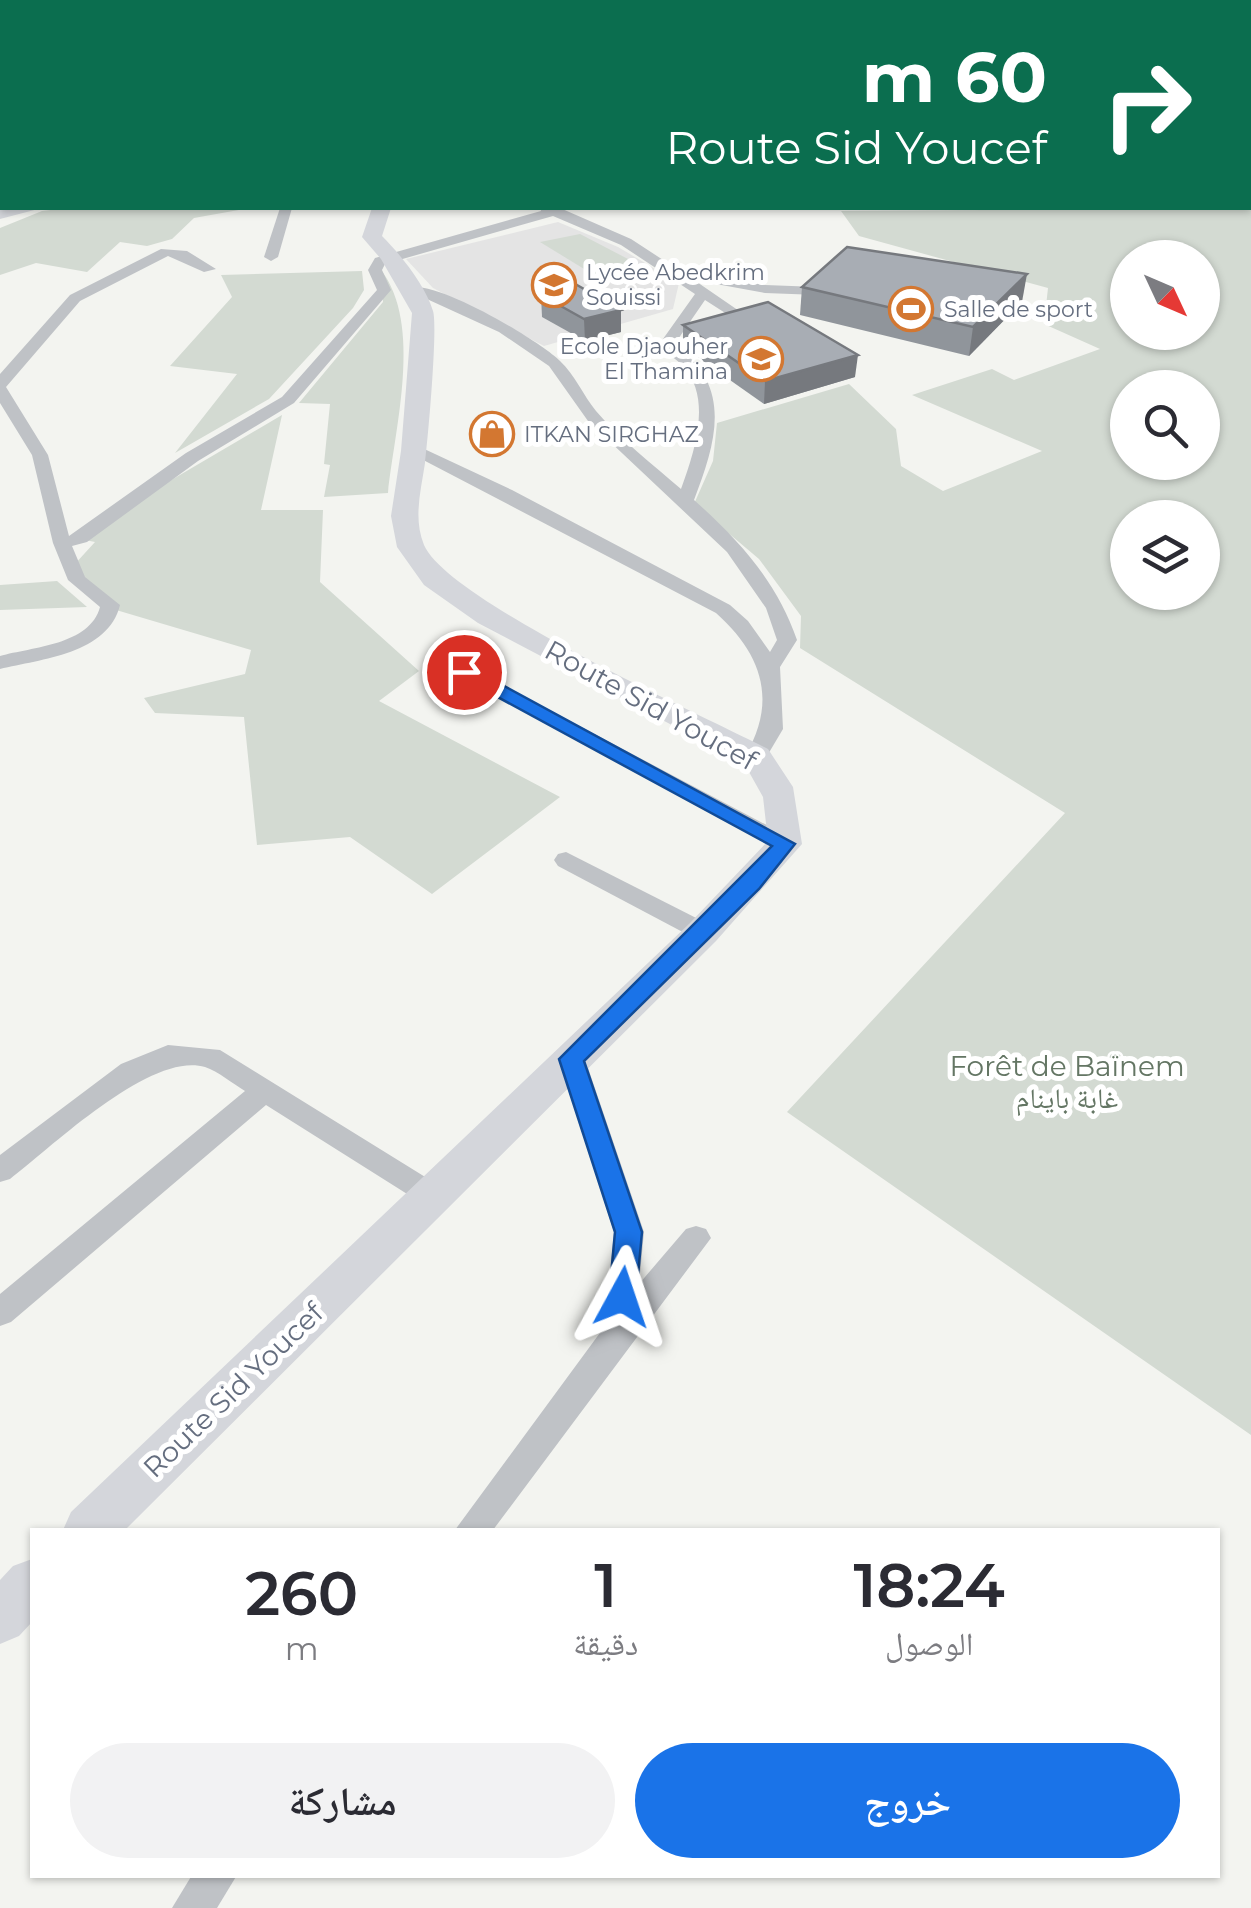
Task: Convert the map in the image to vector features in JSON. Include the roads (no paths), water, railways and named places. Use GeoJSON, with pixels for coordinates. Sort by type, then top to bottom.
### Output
{"type":"FeatureCollection","features":[{"type":"Feature","properties":{"kind":"main road","name":"Route Sid Youcef"},"geometry":{"type":"LineString","coordinates":[[91,1528],[703,932],[785,844],[784,804],[772,774],[756,756],[488,617],[434,579],[411,548],[404,516],[414,451],[424,313],[390,256],[372,236],[380,210]]}},
{"type":"Feature","properties":{"kind":"main road"},"geometry":{"type":"LineString","coordinates":[[0,1617],[30,1587]]}},
{"type":"Feature","properties":{"kind":"street"},"geometry":{"type":"LineString","coordinates":[[271,256],[285,210]]}},
{"type":"Feature","properties":{"kind":"street"},"geometry":{"type":"LineString","coordinates":[[62,544],[81,538],[192,457],[300,390],[384,290],[375,270],[390,256],[548,210]]}},
{"type":"Feature","properties":{"kind":"street"},"geometry":{"type":"LineString","coordinates":[[553,210],[626,242],[738,316]]}},
{"type":"Feature","properties":{"kind":"street"},"geometry":{"type":"LineString","coordinates":[[0,663],[80,640],[103,628],[110,616],[110,605],[77,580],[62,544],[40,455],[0,387],[76,298],[166,252],[182,254],[209,269]]}},
{"type":"Feature","properties":{"kind":"street"},"geometry":{"type":"LineString","coordinates":[[663,267],[718,283],[818,291]]}},
{"type":"Feature","properties":{"kind":"street"},"geometry":{"type":"LineString","coordinates":[[412,289],[470,312],[555,364],[593,418],[748,565],[781,613],[787,640],[770,667]]}},
{"type":"Feature","properties":{"kind":"street"},"geometry":{"type":"LineString","coordinates":[[684,504],[699,466],[707,408],[693,367],[666,346],[703,293]]}},
{"type":"Feature","properties":{"kind":"street"},"geometry":{"type":"LineString","coordinates":[[414,451],[506,494],[723,608],[741,625],[770,667],[772,729],[756,756]]}},
{"type":"Feature","properties":{"kind":"street"},"geometry":{"type":"LineString","coordinates":[[464,672],[785,844]]}},
{"type":"Feature","properties":{"kind":"street"},"geometry":{"type":"LineString","coordinates":[[566,860],[703,932]]}},
{"type":"Feature","properties":{"kind":"street"},"geometry":{"type":"LineString","coordinates":[[0,1171],[130,1072],[168,1054],[211,1057],[433,1196]]}},
{"type":"Feature","properties":{"kind":"street"},"geometry":{"type":"LineString","coordinates":[[572,1059],[628,1232],[620,1330]]}},
{"type":"Feature","properties":{"kind":"street"},"geometry":{"type":"LineString","coordinates":[[0,1313],[266,1090]]}},
{"type":"Feature","properties":{"kind":"street"},"geometry":{"type":"LineString","coordinates":[[473,1528],[620,1330],[696,1238]]}},
{"type":"Feature","properties":{"kind":"street"},"geometry":{"type":"LineString","coordinates":[[192,1908],[214,1878]]}},
{"type":"Feature","properties":{"kind":"place","name":"Lycée Abedkrim Souissi"},"geometry":{"type":"Point","coordinates":[554,285]}},
{"type":"Feature","properties":{"kind":"place","name":"Salle de sport"},"geometry":{"type":"Point","coordinates":[911,309]}},
{"type":"Feature","properties":{"kind":"place","name":"Ecole Djaouher El Thamina"},"geometry":{"type":"Point","coordinates":[761,359]}},
{"type":"Feature","properties":{"kind":"place","name":"ITKAN SIRGHAZ"},"geometry":{"type":"Point","coordinates":[492,434]}},
{"type":"Feature","properties":{"kind":"park label","name":"Forêt de Baïnem غابة باينام"},"geometry":{"type":"Point","coordinates":[1067,1082]}}]}
